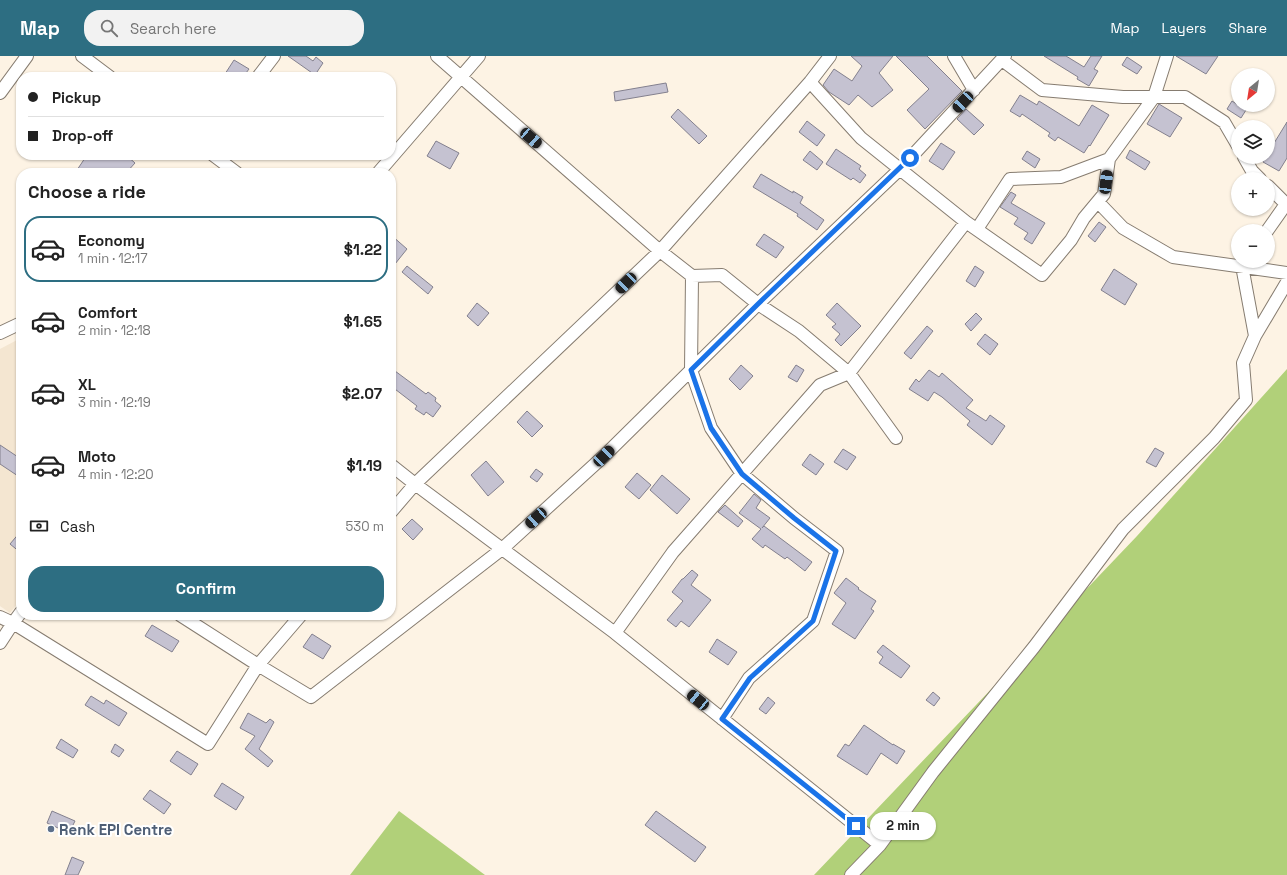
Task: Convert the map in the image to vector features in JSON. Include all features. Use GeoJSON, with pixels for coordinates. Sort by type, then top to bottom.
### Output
{"type":"FeatureCollection","features":[{"type":"Feature","properties":{"kind":"street"},"geometry":{"type":"LineString","coordinates":[[0,93],[27,56]]}},
{"type":"Feature","properties":{"kind":"street"},"geometry":{"type":"LineString","coordinates":[[82,56],[103,72]]}},
{"type":"Feature","properties":{"kind":"street"},"geometry":{"type":"LineString","coordinates":[[262,72],[274,56]]}},
{"type":"Feature","properties":{"kind":"street"},"geometry":{"type":"LineString","coordinates":[[437,56],[660,251],[692,276],[722,275],[758,304],[800,331],[848,373],[896,438]]}},
{"type":"Feature","properties":{"kind":"street"},"geometry":{"type":"LineString","coordinates":[[396,152],[479,56]]}},
{"type":"Feature","properties":{"kind":"street"},"geometry":{"type":"LineString","coordinates":[[396,506],[415,484],[660,251],[810,82],[829,56]]}},
{"type":"Feature","properties":{"kind":"street"},"geometry":{"type":"LineString","coordinates":[[954,56],[974,90]]}},
{"type":"Feature","properties":{"kind":"street"},"geometry":{"type":"LineString","coordinates":[[810,82],[861,138],[966,222],[1042,275],[1071,240],[1084,218],[1104,194],[1109,159],[1154,97],[1167,56]]}},
{"type":"Feature","properties":{"kind":"street"},"geometry":{"type":"LineString","coordinates":[[188,620],[258,665],[311,696],[502,549],[604,456],[758,304],[900,169],[1004,58],[1042,90],[1123,97],[1185,97],[1224,122],[1231,134]]}},
{"type":"Feature","properties":{"kind":"street"},"geometry":{"type":"LineString","coordinates":[[977,229],[1010,179],[1061,177],[1109,159]]}},
{"type":"Feature","properties":{"kind":"street"},"geometry":{"type":"LineString","coordinates":[[220,160],[230,168]]}},
{"type":"Feature","properties":{"kind":"street"},"geometry":{"type":"LineString","coordinates":[[382,168],[389,160]]}},
{"type":"Feature","properties":{"kind":"street"},"geometry":{"type":"LineString","coordinates":[[1272,224],[1287,204],[1275,193]]}},
{"type":"Feature","properties":{"kind":"street"},"geometry":{"type":"LineString","coordinates":[[1098,202],[1123,228],[1173,257],[1231,263]]}},
{"type":"Feature","properties":{"kind":"street"},"geometry":{"type":"LineString","coordinates":[[615,633],[673,552],[820,385],[848,373],[966,222]]}},
{"type":"Feature","properties":{"kind":"street"},"geometry":{"type":"LineString","coordinates":[[1245,268],[1255,336]]}},
{"type":"Feature","properties":{"kind":"street"},"geometry":{"type":"LineString","coordinates":[[1263,268],[1287,273]]}},
{"type":"Feature","properties":{"kind":"street"},"geometry":{"type":"LineString","coordinates":[[692,276],[691,370],[711,428],[742,474],[836,551],[813,621],[750,678],[722,719]]}},
{"type":"Feature","properties":{"kind":"street"},"geometry":{"type":"LineString","coordinates":[[851,875],[880,845],[933,772],[1034,647],[1123,529],[1214,438],[1246,400],[1243,363],[1255,336],[1287,282]]}},
{"type":"Feature","properties":{"kind":"street"},"geometry":{"type":"LineString","coordinates":[[0,333],[16,325]]}},
{"type":"Feature","properties":{"kind":"street"},"geometry":{"type":"LineString","coordinates":[[396,469],[615,633],[880,845]]}},
{"type":"Feature","properties":{"kind":"street"},"geometry":{"type":"LineString","coordinates":[[0,617],[208,744],[258,665],[297,620]]}},
{"type":"Feature","properties":{"kind":"street"},"geometry":{"type":"LineString","coordinates":[[0,643],[16,620]]}},
{"type":"Feature","properties":{"kind":"shaded area"},"geometry":{"type":"Polygon","coordinates":[[[16,341],[16,605],[10,613],[0,606],[0,349],[16,341]]]}},
{"type":"Feature","properties":{"kind":"green space"},"geometry":{"type":"Polygon","coordinates":[[[1287,369],[1287,875],[814,875],[1137,536],[1287,369]]]}},
{"type":"Feature","properties":{"kind":"green space"},"geometry":{"type":"Polygon","coordinates":[[[399,811],[485,875],[350,875],[399,811]]]}},
{"type":"Feature","properties":{"kind":"building"},"geometry":{"type":"Polygon","coordinates":[[[288,56],[306,56],[313,61],[316,57],[323,63],[317,72],[311,72],[288,56]]]}},
{"type":"Feature","properties":{"kind":"building"},"geometry":{"type":"Polygon","coordinates":[[[851,56],[893,56],[879,73],[893,90],[872,107],[858,95],[849,105],[829,92],[823,85],[834,69],[852,81],[862,66],[851,56]]]}},
{"type":"Feature","properties":{"kind":"building"},"geometry":{"type":"Polygon","coordinates":[[[896,56],[927,56],[962,91],[925,129],[907,110],[929,89],[896,56]]]}},
{"type":"Feature","properties":{"kind":"building"},"geometry":{"type":"Polygon","coordinates":[[[1044,56],[1066,56],[1084,67],[1091,56],[1102,56],[1094,69],[1098,71],[1089,86],[1077,79],[1078,77],[1044,56]]]}},
{"type":"Feature","properties":{"kind":"building"},"geometry":{"type":"Polygon","coordinates":[[[1176,56],[1218,56],[1206,74],[1176,56]]]}},
{"type":"Feature","properties":{"kind":"building"},"geometry":{"type":"Polygon","coordinates":[[[1127,57],[1142,67],[1137,74],[1122,65],[1127,57]]]}},
{"type":"Feature","properties":{"kind":"building"},"geometry":{"type":"Polygon","coordinates":[[[234,60],[249,69],[247,72],[226,72],[234,60]]]}},
{"type":"Feature","properties":{"kind":"building"},"geometry":{"type":"Polygon","coordinates":[[[666,83],[668,92],[615,101],[614,92],[666,83]]]}},
{"type":"Feature","properties":{"kind":"building"},"geometry":{"type":"Polygon","coordinates":[[[1020,95],[1037,105],[1039,101],[1079,126],[1092,105],[1109,115],[1084,153],[1058,137],[1055,141],[1048,136],[1050,133],[1022,114],[1020,117],[1010,111],[1020,95]]]}},
{"type":"Feature","properties":{"kind":"building"},"geometry":{"type":"Polygon","coordinates":[[[1231,103],[1231,112],[1227,109],[1231,103]]]}},
{"type":"Feature","properties":{"kind":"building"},"geometry":{"type":"Polygon","coordinates":[[[1159,104],[1182,118],[1170,137],[1147,124],[1159,104]]]}},
{"type":"Feature","properties":{"kind":"building"},"geometry":{"type":"Polygon","coordinates":[[[678,109],[707,136],[699,144],[671,117],[678,109]]]}},
{"type":"Feature","properties":{"kind":"building"},"geometry":{"type":"Polygon","coordinates":[[[966,109],[984,125],[974,135],[957,119],[966,109]]]}},
{"type":"Feature","properties":{"kind":"building"},"geometry":{"type":"Polygon","coordinates":[[[1232,112],[1245,112],[1241,118],[1232,112]]]}},
{"type":"Feature","properties":{"kind":"building"},"geometry":{"type":"Polygon","coordinates":[[[807,121],[825,135],[817,146],[799,132],[807,121]]]}},
{"type":"Feature","properties":{"kind":"building"},"geometry":{"type":"Polygon","coordinates":[[[1287,122],[1287,158],[1279,171],[1267,164],[1275,164],[1275,142],[1287,122]]]}},
{"type":"Feature","properties":{"kind":"building"},"geometry":{"type":"Polygon","coordinates":[[[436,141],[459,153],[450,169],[427,156],[436,141]]]}},
{"type":"Feature","properties":{"kind":"building"},"geometry":{"type":"Polygon","coordinates":[[[941,143],[955,152],[943,170],[929,161],[941,143]]]}},
{"type":"Feature","properties":{"kind":"building"},"geometry":{"type":"Polygon","coordinates":[[[836,149],[861,166],[859,169],[866,175],[860,183],[853,178],[851,180],[826,164],[836,149]]]}},
{"type":"Feature","properties":{"kind":"building"},"geometry":{"type":"Polygon","coordinates":[[[1130,150],[1150,162],[1145,170],[1126,158],[1130,150]]]}},
{"type":"Feature","properties":{"kind":"building"},"geometry":{"type":"Polygon","coordinates":[[[810,151],[823,162],[817,170],[803,160],[810,151]]]}},
{"type":"Feature","properties":{"kind":"building"},"geometry":{"type":"Polygon","coordinates":[[[1027,151],[1040,159],[1035,168],[1022,159],[1027,151]]]}},
{"type":"Feature","properties":{"kind":"building"},"geometry":{"type":"Polygon","coordinates":[[[84,160],[132,160],[135,163],[130,168],[78,168],[84,160]]]}},
{"type":"Feature","properties":{"kind":"building"},"geometry":{"type":"Polygon","coordinates":[[[761,174],[793,193],[793,191],[803,197],[800,203],[824,220],[817,230],[797,216],[798,214],[753,187],[761,174]]]}},
{"type":"Feature","properties":{"kind":"building"},"geometry":{"type":"Polygon","coordinates":[[[1011,192],[1016,195],[1011,203],[1045,223],[1032,244],[1024,239],[1028,233],[1014,224],[1018,218],[1000,207],[1011,192]]]}},
{"type":"Feature","properties":{"kind":"building"},"geometry":{"type":"Polygon","coordinates":[[[1099,222],[1106,227],[1095,242],[1088,236],[1099,222]]]}},
{"type":"Feature","properties":{"kind":"building"},"geometry":{"type":"Polygon","coordinates":[[[764,234],[784,247],[776,258],[756,245],[764,234]]]}},
{"type":"Feature","properties":{"kind":"building"},"geometry":{"type":"Polygon","coordinates":[[[396,239],[407,249],[396,263],[396,239]]]}},
{"type":"Feature","properties":{"kind":"building"},"geometry":{"type":"Polygon","coordinates":[[[407,266],[433,287],[428,294],[402,272],[407,266]]]}},
{"type":"Feature","properties":{"kind":"building"},"geometry":{"type":"Polygon","coordinates":[[[975,266],[984,272],[975,287],[966,281],[975,266]]]}},
{"type":"Feature","properties":{"kind":"building"},"geometry":{"type":"Polygon","coordinates":[[[1114,269],[1137,284],[1125,305],[1101,290],[1114,269]]]}},
{"type":"Feature","properties":{"kind":"building"},"geometry":{"type":"Polygon","coordinates":[[[477,303],[489,313],[478,326],[467,316],[477,303]]]}},
{"type":"Feature","properties":{"kind":"building"},"geometry":{"type":"Polygon","coordinates":[[[837,303],[861,326],[841,346],[835,340],[840,334],[832,327],[836,324],[826,315],[837,303]]]}},
{"type":"Feature","properties":{"kind":"building"},"geometry":{"type":"Polygon","coordinates":[[[976,313],[982,319],[971,331],[965,324],[976,313]]]}},
{"type":"Feature","properties":{"kind":"building"},"geometry":{"type":"Polygon","coordinates":[[[927,326],[933,331],[911,359],[904,353],[927,326]]]}},
{"type":"Feature","properties":{"kind":"building"},"geometry":{"type":"Polygon","coordinates":[[[985,334],[998,344],[990,355],[977,344],[985,334]]]}},
{"type":"Feature","properties":{"kind":"building"},"geometry":{"type":"Polygon","coordinates":[[[741,365],[753,376],[740,390],[729,379],[741,365]]]}},
{"type":"Feature","properties":{"kind":"building"},"geometry":{"type":"Polygon","coordinates":[[[796,365],[804,370],[797,382],[788,377],[796,365]]]}},
{"type":"Feature","properties":{"kind":"building"},"geometry":{"type":"Polygon","coordinates":[[[929,370],[939,377],[942,373],[973,400],[966,408],[986,421],[990,415],[1005,426],[992,445],[967,425],[970,421],[942,397],[934,392],[928,401],[909,389],[916,379],[919,382],[929,370]]]}},
{"type":"Feature","properties":{"kind":"building"},"geometry":{"type":"Polygon","coordinates":[[[396,372],[426,394],[428,392],[436,398],[435,401],[441,406],[433,417],[426,412],[424,415],[415,409],[417,406],[396,390],[396,372]]]}},
{"type":"Feature","properties":{"kind":"building"},"geometry":{"type":"Polygon","coordinates":[[[527,411],[543,426],[532,437],[517,422],[527,411]]]}},
{"type":"Feature","properties":{"kind":"building"},"geometry":{"type":"Polygon","coordinates":[[[0,445],[16,456],[16,475],[0,464],[0,445]]]}},
{"type":"Feature","properties":{"kind":"building"},"geometry":{"type":"Polygon","coordinates":[[[1155,448],[1164,453],[1156,467],[1146,462],[1155,448]]]}},
{"type":"Feature","properties":{"kind":"building"},"geometry":{"type":"Polygon","coordinates":[[[843,449],[856,457],[847,470],[834,462],[843,449]]]}},
{"type":"Feature","properties":{"kind":"building"},"geometry":{"type":"Polygon","coordinates":[[[810,454],[824,464],[816,475],[802,465],[810,454]]]}},
{"type":"Feature","properties":{"kind":"building"},"geometry":{"type":"Polygon","coordinates":[[[486,461],[504,482],[488,496],[471,475],[486,461]]]}},
{"type":"Feature","properties":{"kind":"building"},"geometry":{"type":"Polygon","coordinates":[[[536,469],[543,474],[537,482],[530,477],[536,469]]]}},
{"type":"Feature","properties":{"kind":"building"},"geometry":{"type":"Polygon","coordinates":[[[637,473],[651,485],[639,499],[625,487],[637,473]]]}},
{"type":"Feature","properties":{"kind":"building"},"geometry":{"type":"Polygon","coordinates":[[[662,475],[690,499],[677,514],[650,490],[662,475]]]}},
{"type":"Feature","properties":{"kind":"building"},"geometry":{"type":"Polygon","coordinates":[[[754,494],[761,500],[756,508],[770,518],[762,528],[764,526],[812,562],[805,571],[787,557],[785,559],[765,545],[763,548],[752,539],[761,529],[739,513],[754,494]]]}},
{"type":"Feature","properties":{"kind":"building"},"geometry":{"type":"Polygon","coordinates":[[[725,505],[743,521],[738,527],[718,512],[725,505]]]}},
{"type":"Feature","properties":{"kind":"building"},"geometry":{"type":"Polygon","coordinates":[[[412,519],[423,529],[413,540],[402,529],[412,519]]]}},
{"type":"Feature","properties":{"kind":"building"},"geometry":{"type":"Polygon","coordinates":[[[16,537],[16,549],[10,544],[16,537]]]}},
{"type":"Feature","properties":{"kind":"building"},"geometry":{"type":"Polygon","coordinates":[[[692,570],[698,575],[691,585],[711,600],[689,627],[681,621],[676,627],[667,620],[683,601],[672,592],[682,579],[692,570]]]}},
{"type":"Feature","properties":{"kind":"building"},"geometry":{"type":"Polygon","coordinates":[[[846,578],[859,588],[858,589],[876,601],[871,609],[874,611],[855,639],[832,624],[846,603],[834,593],[846,578]]]}},
{"type":"Feature","properties":{"kind":"building"},"geometry":{"type":"Polygon","coordinates":[[[152,625],[179,641],[172,652],[145,636],[152,625]]]}},
{"type":"Feature","properties":{"kind":"building"},"geometry":{"type":"Polygon","coordinates":[[[312,634],[331,646],[323,659],[303,647],[312,634]]]}},
{"type":"Feature","properties":{"kind":"building"},"geometry":{"type":"Polygon","coordinates":[[[717,639],[737,652],[728,665],[709,652],[717,639]]]}},
{"type":"Feature","properties":{"kind":"building"},"geometry":{"type":"Polygon","coordinates":[[[883,645],[910,666],[901,678],[879,663],[883,657],[877,652],[883,645]]]}},
{"type":"Feature","properties":{"kind":"building"},"geometry":{"type":"Polygon","coordinates":[[[933,692],[940,698],[934,706],[926,700],[933,692]]]}},
{"type":"Feature","properties":{"kind":"building"},"geometry":{"type":"Polygon","coordinates":[[[91,696],[104,704],[106,700],[127,713],[119,726],[85,705],[91,696]]]}},
{"type":"Feature","properties":{"kind":"building"},"geometry":{"type":"Polygon","coordinates":[[[768,697],[775,703],[766,714],[759,709],[768,697]]]}},
{"type":"Feature","properties":{"kind":"building"},"geometry":{"type":"Polygon","coordinates":[[[248,713],[266,723],[270,719],[274,722],[259,749],[273,761],[268,767],[245,749],[255,736],[240,728],[248,713]]]}},
{"type":"Feature","properties":{"kind":"building"},"geometry":{"type":"Polygon","coordinates":[[[864,725],[893,745],[905,751],[897,764],[881,753],[867,775],[837,756],[845,744],[849,746],[864,725]]]}},
{"type":"Feature","properties":{"kind":"building"},"geometry":{"type":"Polygon","coordinates":[[[61,739],[78,750],[73,758],[56,748],[61,739]]]}},
{"type":"Feature","properties":{"kind":"building"},"geometry":{"type":"Polygon","coordinates":[[[115,744],[124,750],[119,757],[111,752],[115,744]]]}},
{"type":"Feature","properties":{"kind":"building"},"geometry":{"type":"Polygon","coordinates":[[[177,751],[198,764],[191,775],[170,761],[177,751]]]}},
{"type":"Feature","properties":{"kind":"building"},"geometry":{"type":"Polygon","coordinates":[[[222,783],[244,797],[236,810],[214,796],[222,783]]]}},
{"type":"Feature","properties":{"kind":"building"},"geometry":{"type":"Polygon","coordinates":[[[150,790],[171,804],[164,814],[143,799],[150,790]]]}},
{"type":"Feature","properties":{"kind":"building"},"geometry":{"type":"Polygon","coordinates":[[[52,811],[75,821],[69,833],[47,823],[52,811]]]}},
{"type":"Feature","properties":{"kind":"building"},"geometry":{"type":"Polygon","coordinates":[[[656,811],[706,847],[695,862],[645,825],[656,811]]]}},
{"type":"Feature","properties":{"kind":"building"},"geometry":{"type":"Polygon","coordinates":[[[72,857],[84,862],[78,875],[65,875],[72,857]]]}},
{"type":"Feature","properties":{"kind":"place","name":"Renk EPI Centre"},"geometry":{"type":"Point","coordinates":[51,829]}},
{"type":"Feature","properties":{"kind":"route"},"geometry":{"type":"LineString","coordinates":[[856,826],[722,719],[750,678],[813,621],[836,551],[742,474],[711,428],[691,370],[910,158]]}}]}
